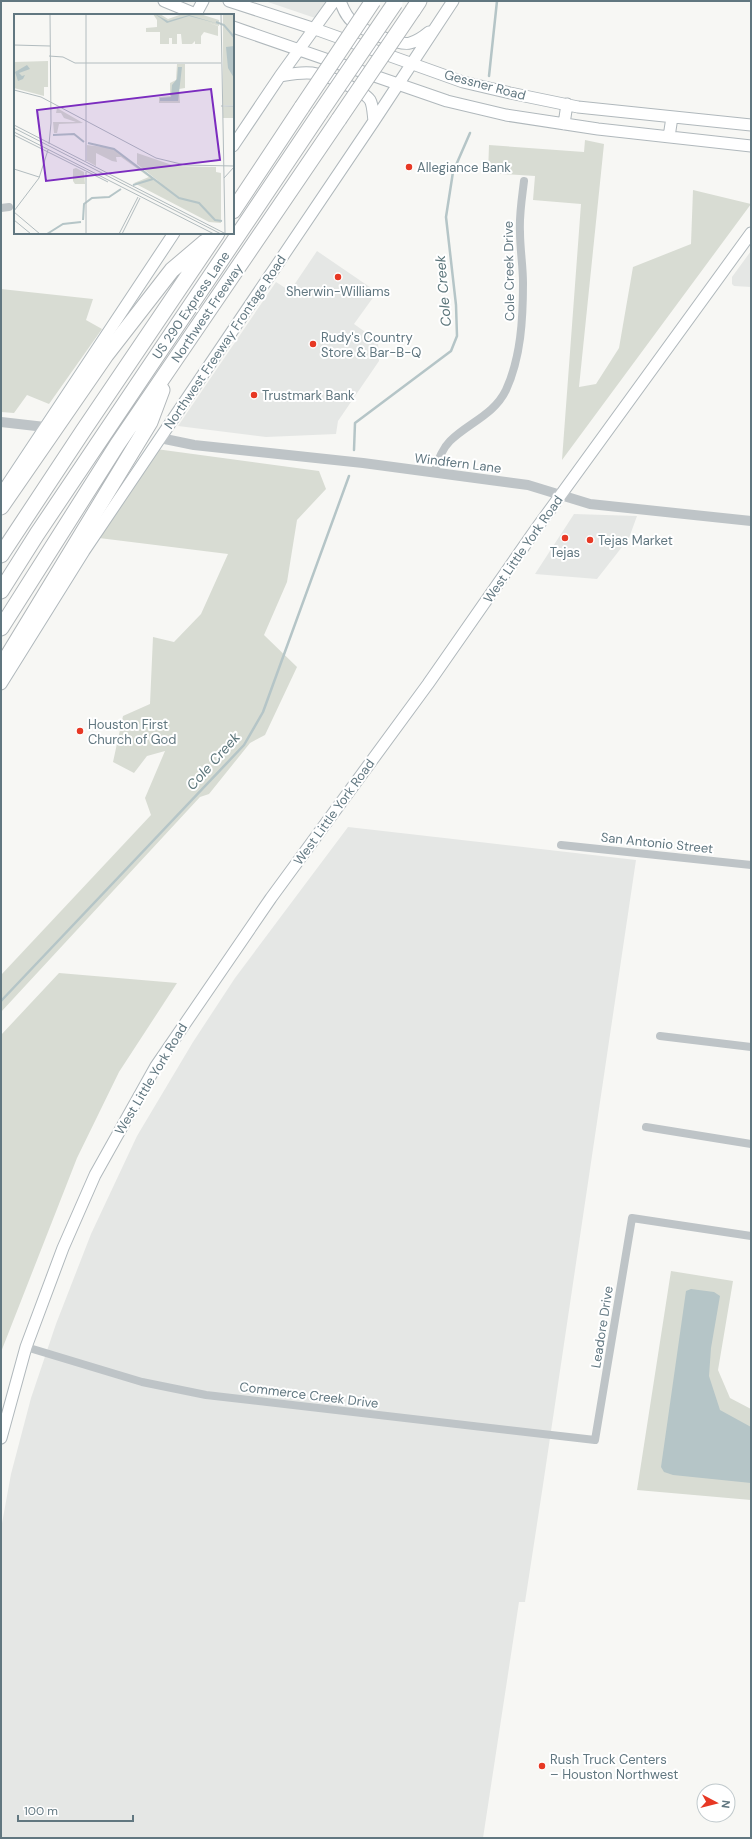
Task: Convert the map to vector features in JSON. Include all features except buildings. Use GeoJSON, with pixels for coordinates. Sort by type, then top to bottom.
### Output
{"type":"FeatureCollection","features":[{"type":"Feature","properties":{"kind":"highway"},"geometry":{"type":"LineString","coordinates":[[234,209],[373,1]]}},
{"type":"Feature","properties":{"kind":"highway","name":"US 290 Express Lane"},"geometry":{"type":"LineString","coordinates":[[1,591],[41,527],[396,2]]}},
{"type":"Feature","properties":{"kind":"highway","name":"Northwest Freeway"},"geometry":{"type":"LineString","coordinates":[[1,628],[117,445],[416,5]]}},
{"type":"Feature","properties":{"kind":"highway"},"geometry":{"type":"LineString","coordinates":[[1,508],[106,355],[172,270],[216,234]]}},
{"type":"Feature","properties":{"kind":"highway"},"geometry":{"type":"LineString","coordinates":[[1,555],[216,234]]}},
{"type":"Feature","properties":{"kind":"highway"},"geometry":{"type":"LineString","coordinates":[[1,667],[150,422],[170,369]]}},
{"type":"Feature","properties":{"kind":"main road"},"geometry":{"type":"LineString","coordinates":[[164,1],[195,14]]}},
{"type":"Feature","properties":{"kind":"main road"},"geometry":{"type":"LineString","coordinates":[[197,14],[203,1]]}},
{"type":"Feature","properties":{"kind":"main road","name":"Gessner Road"},"geometry":{"type":"LineString","coordinates":[[229,1],[315,29],[463,82],[567,104],[751,125]]}},
{"type":"Feature","properties":{"kind":"main road"},"geometry":{"type":"LineString","coordinates":[[234,145],[280,76],[334,1]]}},
{"type":"Feature","properties":{"kind":"main road"},"geometry":{"type":"LineString","coordinates":[[340,1],[347,15],[358,26],[399,43],[409,44],[420,39],[435,28]]}},
{"type":"Feature","properties":{"kind":"main road","name":"Northwest Freeway Frontage Road"},"geometry":{"type":"LineString","coordinates":[[1,684],[84,552],[453,1]]}},
{"type":"Feature","properties":{"kind":"main road","name":"Gessner Road"},"geometry":{"type":"LineString","coordinates":[[234,27],[448,101],[506,115],[564,124],[751,146]]}},
{"type":"Feature","properties":{"kind":"main road"},"geometry":{"type":"LineString","coordinates":[[280,76],[300,73],[317,74],[359,90],[372,103],[374,121]]}},
{"type":"Feature","properties":{"kind":"main road"},"geometry":{"type":"LineString","coordinates":[[564,124],[567,104]]}},
{"type":"Feature","properties":{"kind":"main road"},"geometry":{"type":"LineString","coordinates":[[669,137],[672,117]]}},
{"type":"Feature","properties":{"kind":"main road","name":"West Little York Road"},"geometry":{"type":"LineString","coordinates":[[1,1438],[26,1347],[62,1248],[96,1175],[156,1066],[271,898],[428,684],[561,494],[751,232]]}},
{"type":"Feature","properties":{"kind":"main road"},"geometry":{"type":"LineString","coordinates":[[1,494],[173,234]]}},
{"type":"Feature","properties":{"kind":"street","name":"Cole Creek Drive"},"geometry":{"type":"LineString","coordinates":[[434,473],[442,453],[450,441],[488,413],[500,400],[515,366],[520,345],[522,316],[523,284],[520,230],[524,180]]}},
{"type":"Feature","properties":{"kind":"street"},"geometry":{"type":"LineString","coordinates":[[1,422],[45,427]]}},
{"type":"Feature","properties":{"kind":"street","name":"Windfern Lane"},"geometry":{"type":"LineString","coordinates":[[160,438],[194,445],[363,463],[528,485],[590,504],[751,521]]}},
{"type":"Feature","properties":{"kind":"street","name":"San Antonio Street"},"geometry":{"type":"LineString","coordinates":[[561,844],[751,865]]}},
{"type":"Feature","properties":{"kind":"street"},"geometry":{"type":"LineString","coordinates":[[660,1036],[751,1047]]}},
{"type":"Feature","properties":{"kind":"street"},"geometry":{"type":"LineString","coordinates":[[646,1127],[751,1144]]}},
{"type":"Feature","properties":{"kind":"street","name":"Leadore Drive"},"geometry":{"type":"LineString","coordinates":[[595,1440],[632,1218],[751,1236]]}},
{"type":"Feature","properties":{"kind":"street","name":"Commerce Creek Drive"},"geometry":{"type":"LineString","coordinates":[[26,1347],[142,1382],[206,1395],[595,1440]]}},
{"type":"Feature","properties":{"kind":"shaded area"},"geometry":{"type":"Polygon","coordinates":[[[265,1],[332,1],[318,19],[265,1]]]}},
{"type":"Feature","properties":{"kind":"shaded area"},"geometry":{"type":"Polygon","coordinates":[[[585,140],[604,144],[579,387],[596,384],[619,348],[633,267],[691,244],[693,190],[751,204],[562,460],[581,204],[533,200],[535,176],[488,173],[489,145],[584,152],[585,140]]]}},
{"type":"Feature","properties":{"kind":"shaded area"},"geometry":{"type":"Polygon","coordinates":[[[317,251],[377,292],[354,324],[378,341],[379,361],[338,421],[336,434],[266,437],[178,426],[276,282],[290,291],[317,251]]]}},
{"type":"Feature","properties":{"kind":"shaded area"},"geometry":{"type":"Polygon","coordinates":[[[751,251],[751,287],[734,286],[732,284],[732,277],[751,251]]]}},
{"type":"Feature","properties":{"kind":"shaded area"},"geometry":{"type":"Polygon","coordinates":[[[1,289],[93,299],[86,320],[102,329],[49,404],[27,395],[14,413],[1,412],[1,289]]]}},
{"type":"Feature","properties":{"kind":"shaded area"},"geometry":{"type":"Polygon","coordinates":[[[156,449],[319,471],[326,489],[297,520],[287,582],[264,635],[297,667],[265,735],[250,743],[209,794],[200,797],[1,1012],[1,975],[151,815],[145,798],[165,751],[147,756],[134,773],[113,762],[123,716],[150,704],[153,637],[174,642],[201,614],[228,554],[99,538],[156,449]]]}},
{"type":"Feature","properties":{"kind":"shaded area"},"geometry":{"type":"Polygon","coordinates":[[[574,514],[637,516],[629,538],[597,579],[535,574],[574,514]]]}},
{"type":"Feature","properties":{"kind":"shaded area"},"geometry":{"type":"Polygon","coordinates":[[[348,827],[636,860],[525,1602],[519,1602],[483,1838],[1,1838],[1,1529],[11,1474],[31,1398],[56,1324],[91,1234],[137,1136],[193,1042],[235,978],[348,827]]]}},
{"type":"Feature","properties":{"kind":"shaded area"},"geometry":{"type":"Polygon","coordinates":[[[59,973],[177,983],[119,1072],[77,1158],[1,1352],[1,1035],[59,973]]]}},
{"type":"Feature","properties":{"kind":"shaded area"},"geometry":{"type":"Polygon","coordinates":[[[671,1271],[733,1281],[718,1370],[730,1398],[751,1409],[751,1500],[637,1490],[671,1271]]]}},
{"type":"Feature","properties":{"kind":"shaded area"},"geometry":{"type":"Polygon","coordinates":[[[691,1289],[714,1292],[720,1296],[711,1348],[709,1376],[720,1410],[751,1427],[751,1483],[673,1475],[664,1472],[661,1467],[686,1291],[691,1289]]]}},
{"type":"Feature","properties":{"kind":"waterway","name":"Cole Creek"},"geometry":{"type":"LineString","coordinates":[[489,76],[497,1]]}},
{"type":"Feature","properties":{"kind":"waterway","name":"Cole Creek"},"geometry":{"type":"LineString","coordinates":[[354,450],[355,423],[451,351],[457,336],[456,305],[446,217],[453,172],[470,133]]}},
{"type":"Feature","properties":{"kind":"waterway","name":"Cole Creek"},"geometry":{"type":"LineString","coordinates":[[1,1001],[244,745],[263,712],[349,476]]}},
{"type":"Feature","properties":{"kind":"place","name":"Allegiance Bank"},"geometry":{"type":"Point","coordinates":[409,167]}},
{"type":"Feature","properties":{"kind":"place","name":"Sherwin-Williams"},"geometry":{"type":"Point","coordinates":[338,277]}},
{"type":"Feature","properties":{"kind":"place","name":"Rudy's Country Store & Bar-B-Q"},"geometry":{"type":"Point","coordinates":[313,344]}},
{"type":"Feature","properties":{"kind":"place","name":"Trustmark Bank"},"geometry":{"type":"Point","coordinates":[254,395]}},
{"type":"Feature","properties":{"kind":"place","name":"Tejas"},"geometry":{"type":"Point","coordinates":[565,538]}},
{"type":"Feature","properties":{"kind":"place","name":"Tejas Market"},"geometry":{"type":"Point","coordinates":[590,540]}},
{"type":"Feature","properties":{"kind":"place","name":"Houston First Church of God"},"geometry":{"type":"Point","coordinates":[80,731]}},
{"type":"Feature","properties":{"kind":"place","name":"Rush Truck Centers – Houston Northwest"},"geometry":{"type":"Point","coordinates":[542,1766]}}]}
